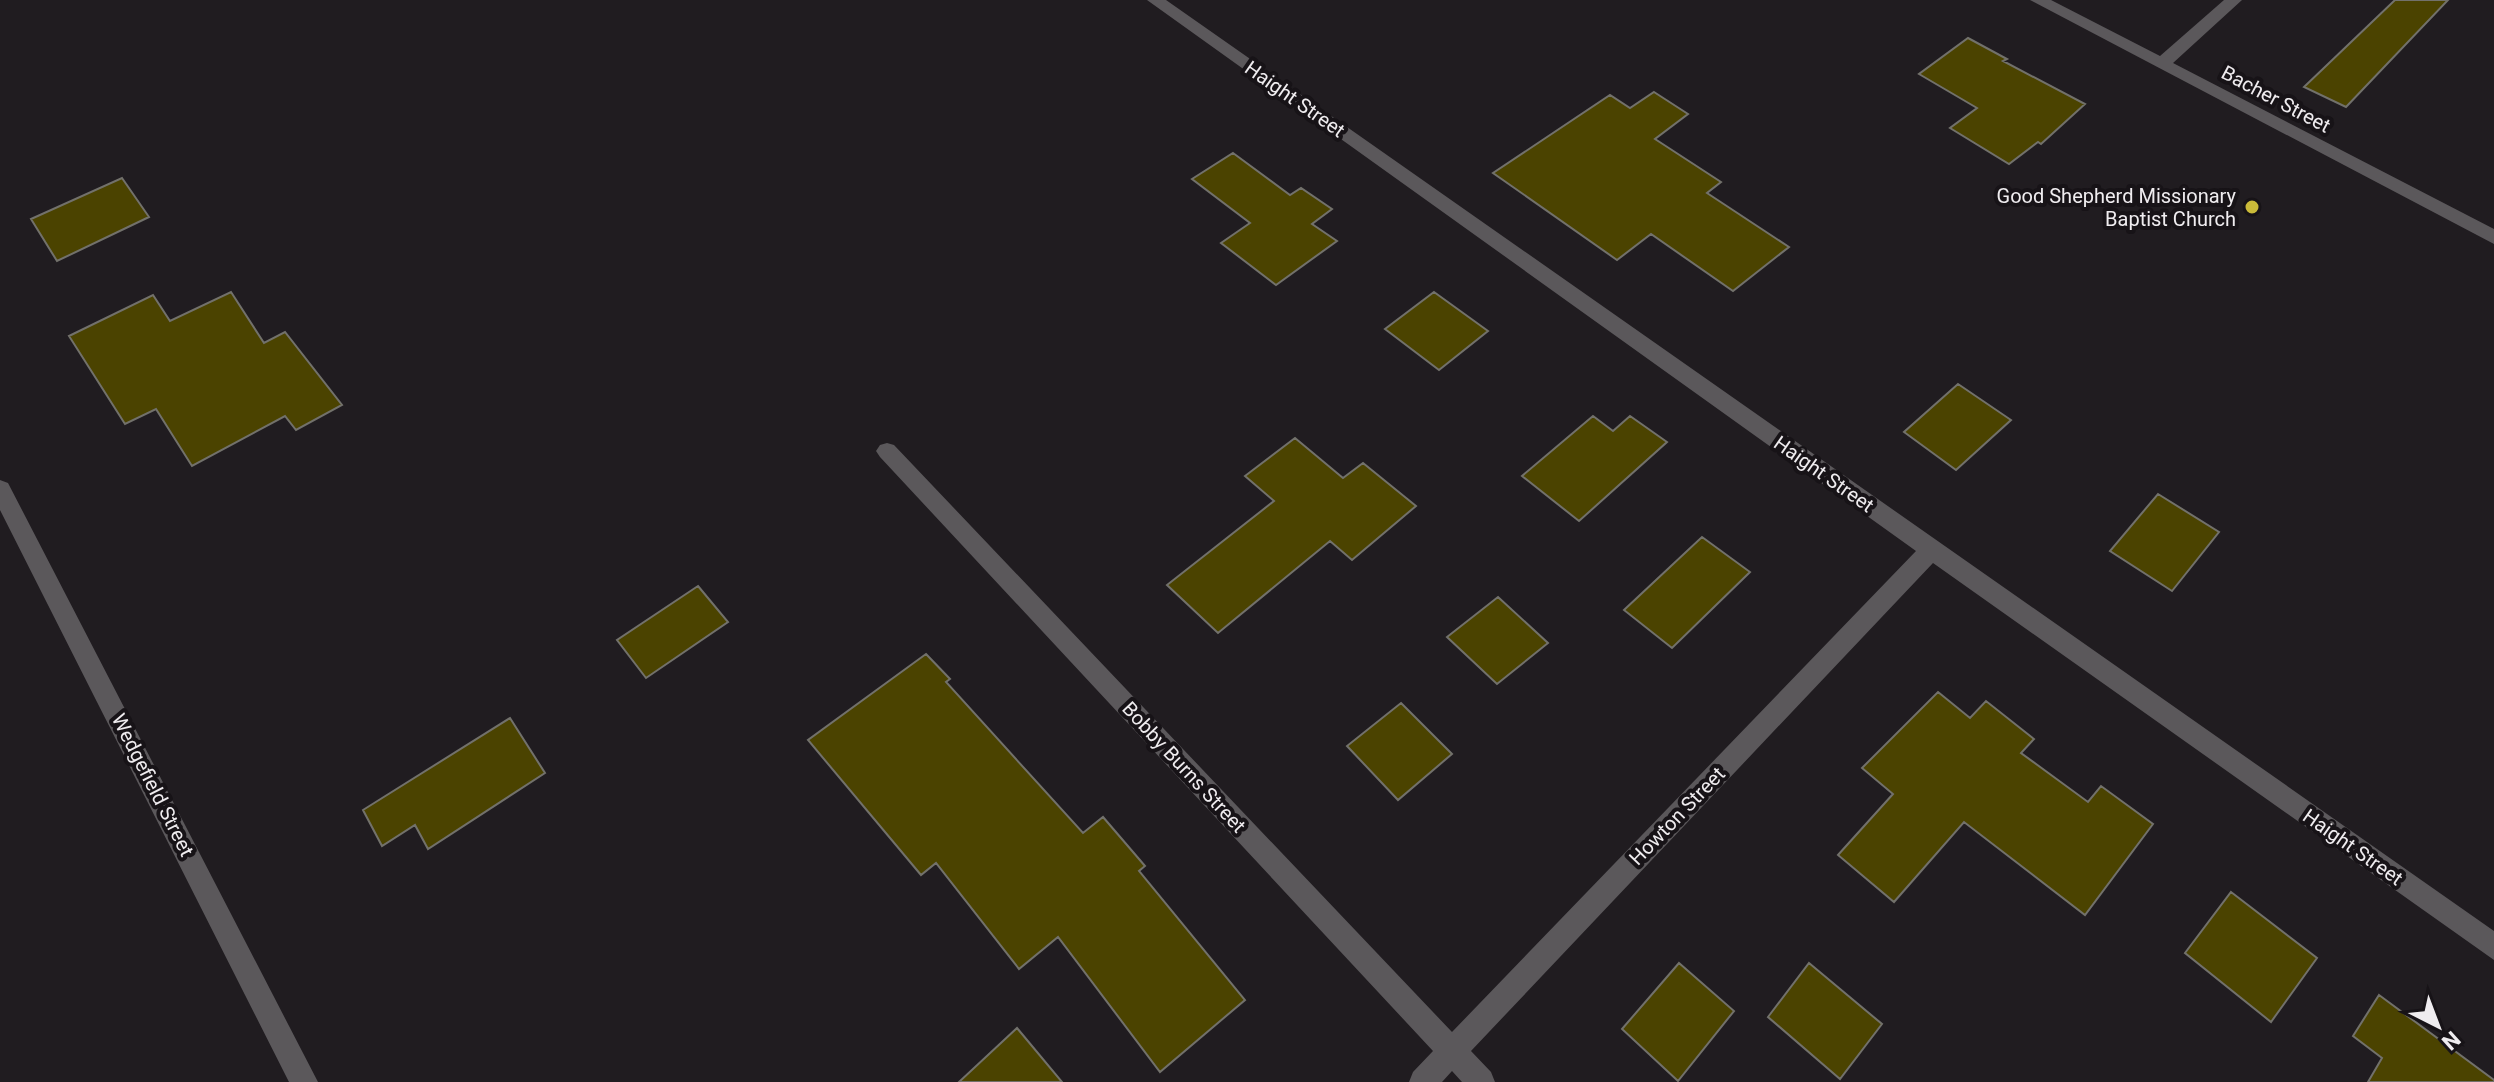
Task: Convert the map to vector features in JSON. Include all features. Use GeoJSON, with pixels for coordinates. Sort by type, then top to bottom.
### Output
{"type":"FeatureCollection","features":[{"type":"Feature","properties":{"kind":"street","name":"Haight Street"},"geometry":{"type":"LineString","coordinates":[[1155,0],[2494,947]]}},
{"type":"Feature","properties":{"kind":"street","name":"Bacher Street"},"geometry":{"type":"LineString","coordinates":[[2038,0],[2494,237]]}},
{"type":"Feature","properties":{"kind":"street"},"geometry":{"type":"LineString","coordinates":[[2162,64],[2234,0]]}},
{"type":"Feature","properties":{"kind":"street","name":"Bobby Burns Street"},"geometry":{"type":"LineString","coordinates":[[887,451],[1481,1082]]}},
{"type":"Feature","properties":{"kind":"street","name":"Wedgefield Street"},"geometry":{"type":"LineString","coordinates":[[0,489],[304,1082]]}},
{"type":"Feature","properties":{"kind":"street","name":"Howton Street"},"geometry":{"type":"LineString","coordinates":[[1423,1082],[1931,550]]}},
{"type":"Feature","properties":{"kind":"building"},"geometry":{"type":"Polygon","coordinates":[[[2395,0],[2448,0],[2346,107],[2304,87],[2395,0]]]}},
{"type":"Feature","properties":{"kind":"building"},"geometry":{"type":"Polygon","coordinates":[[[1968,38],[2007,59],[2003,61],[2085,104],[2041,144],[2038,142],[2009,164],[1950,128],[1977,108],[1919,74],[1968,38]]]}},
{"type":"Feature","properties":{"kind":"building"},"geometry":{"type":"Polygon","coordinates":[[[1654,92],[1688,114],[1655,139],[1721,182],[1707,193],[1789,247],[1733,291],[1651,234],[1617,260],[1493,173],[1610,95],[1630,108],[1654,92]]]}},
{"type":"Feature","properties":{"kind":"building"},"geometry":{"type":"Polygon","coordinates":[[[1233,153],[1290,195],[1301,188],[1332,209],[1312,224],[1337,241],[1276,285],[1221,243],[1250,223],[1192,179],[1233,153]]]}},
{"type":"Feature","properties":{"kind":"building"},"geometry":{"type":"Polygon","coordinates":[[[122,178],[149,217],[57,261],[31,219],[122,178]]]}},
{"type":"Feature","properties":{"kind":"building"},"geometry":{"type":"Polygon","coordinates":[[[231,292],[264,343],[285,332],[342,405],[296,430],[285,416],[192,466],[156,409],[125,424],[69,336],[153,295],[170,321],[231,292]]]}},
{"type":"Feature","properties":{"kind":"building"},"geometry":{"type":"Polygon","coordinates":[[[1434,292],[1488,331],[1439,370],[1385,329],[1434,292]]]}},
{"type":"Feature","properties":{"kind":"building"},"geometry":{"type":"Polygon","coordinates":[[[1958,384],[2011,420],[1956,470],[1904,432],[1958,384]]]}},
{"type":"Feature","properties":{"kind":"building"},"geometry":{"type":"Polygon","coordinates":[[[1593,416],[1613,431],[1630,416],[1667,442],[1579,521],[1522,476],[1593,416]]]}},
{"type":"Feature","properties":{"kind":"building"},"geometry":{"type":"Polygon","coordinates":[[[1295,438],[1343,478],[1363,463],[1416,506],[1352,560],[1330,541],[1218,633],[1167,585],[1274,501],[1245,476],[1295,438]]]}},
{"type":"Feature","properties":{"kind":"building"},"geometry":{"type":"Polygon","coordinates":[[[2158,494],[2219,532],[2172,591],[2110,551],[2158,494]]]}},
{"type":"Feature","properties":{"kind":"building"},"geometry":{"type":"Polygon","coordinates":[[[1702,537],[1750,572],[1672,648],[1624,610],[1702,537]]]}},
{"type":"Feature","properties":{"kind":"building"},"geometry":{"type":"Polygon","coordinates":[[[698,586],[728,622],[646,678],[617,640],[698,586]]]}},
{"type":"Feature","properties":{"kind":"building"},"geometry":{"type":"Polygon","coordinates":[[[1498,597],[1548,643],[1497,684],[1447,637],[1498,597]]]}},
{"type":"Feature","properties":{"kind":"building"},"geometry":{"type":"Polygon","coordinates":[[[926,654],[950,679],[946,682],[1083,833],[1103,817],[1145,866],[1139,871],[1245,1000],[1160,1072],[1058,937],[1019,969],[936,863],[921,875],[808,740],[926,654]]]}},
{"type":"Feature","properties":{"kind":"building"},"geometry":{"type":"Polygon","coordinates":[[[1938,692],[1970,718],[1986,701],[2034,739],[2021,753],[2088,802],[2101,786],[2153,824],[2085,915],[1964,822],[1894,902],[1838,855],[1893,794],[1862,768],[1938,692]]]}},
{"type":"Feature","properties":{"kind":"building"},"geometry":{"type":"Polygon","coordinates":[[[1401,703],[1452,754],[1398,800],[1347,746],[1401,703]]]}},
{"type":"Feature","properties":{"kind":"building"},"geometry":{"type":"Polygon","coordinates":[[[510,718],[545,773],[428,849],[415,825],[382,846],[363,810],[510,718]]]}},
{"type":"Feature","properties":{"kind":"building"},"geometry":{"type":"Polygon","coordinates":[[[2231,892],[2317,958],[2271,1022],[2185,953],[2231,892]]]}},
{"type":"Feature","properties":{"kind":"building"},"geometry":{"type":"Polygon","coordinates":[[[1679,963],[1734,1011],[1678,1081],[1622,1029],[1679,963]]]}},
{"type":"Feature","properties":{"kind":"building"},"geometry":{"type":"Polygon","coordinates":[[[1809,963],[1882,1024],[1840,1079],[1768,1017],[1809,963]]]}},
{"type":"Feature","properties":{"kind":"building"},"geometry":{"type":"Polygon","coordinates":[[[2379,995],[2494,1082],[2368,1082],[2382,1058],[2353,1036],[2379,995]]]}},
{"type":"Feature","properties":{"kind":"building"},"geometry":{"type":"Polygon","coordinates":[[[1017,1028],[1062,1082],[959,1082],[1017,1028]]]}},
{"type":"Feature","properties":{"kind":"place","name":"Good Shepherd Missionary Baptist Church"},"geometry":{"type":"Point","coordinates":[2252,207]}}]}
